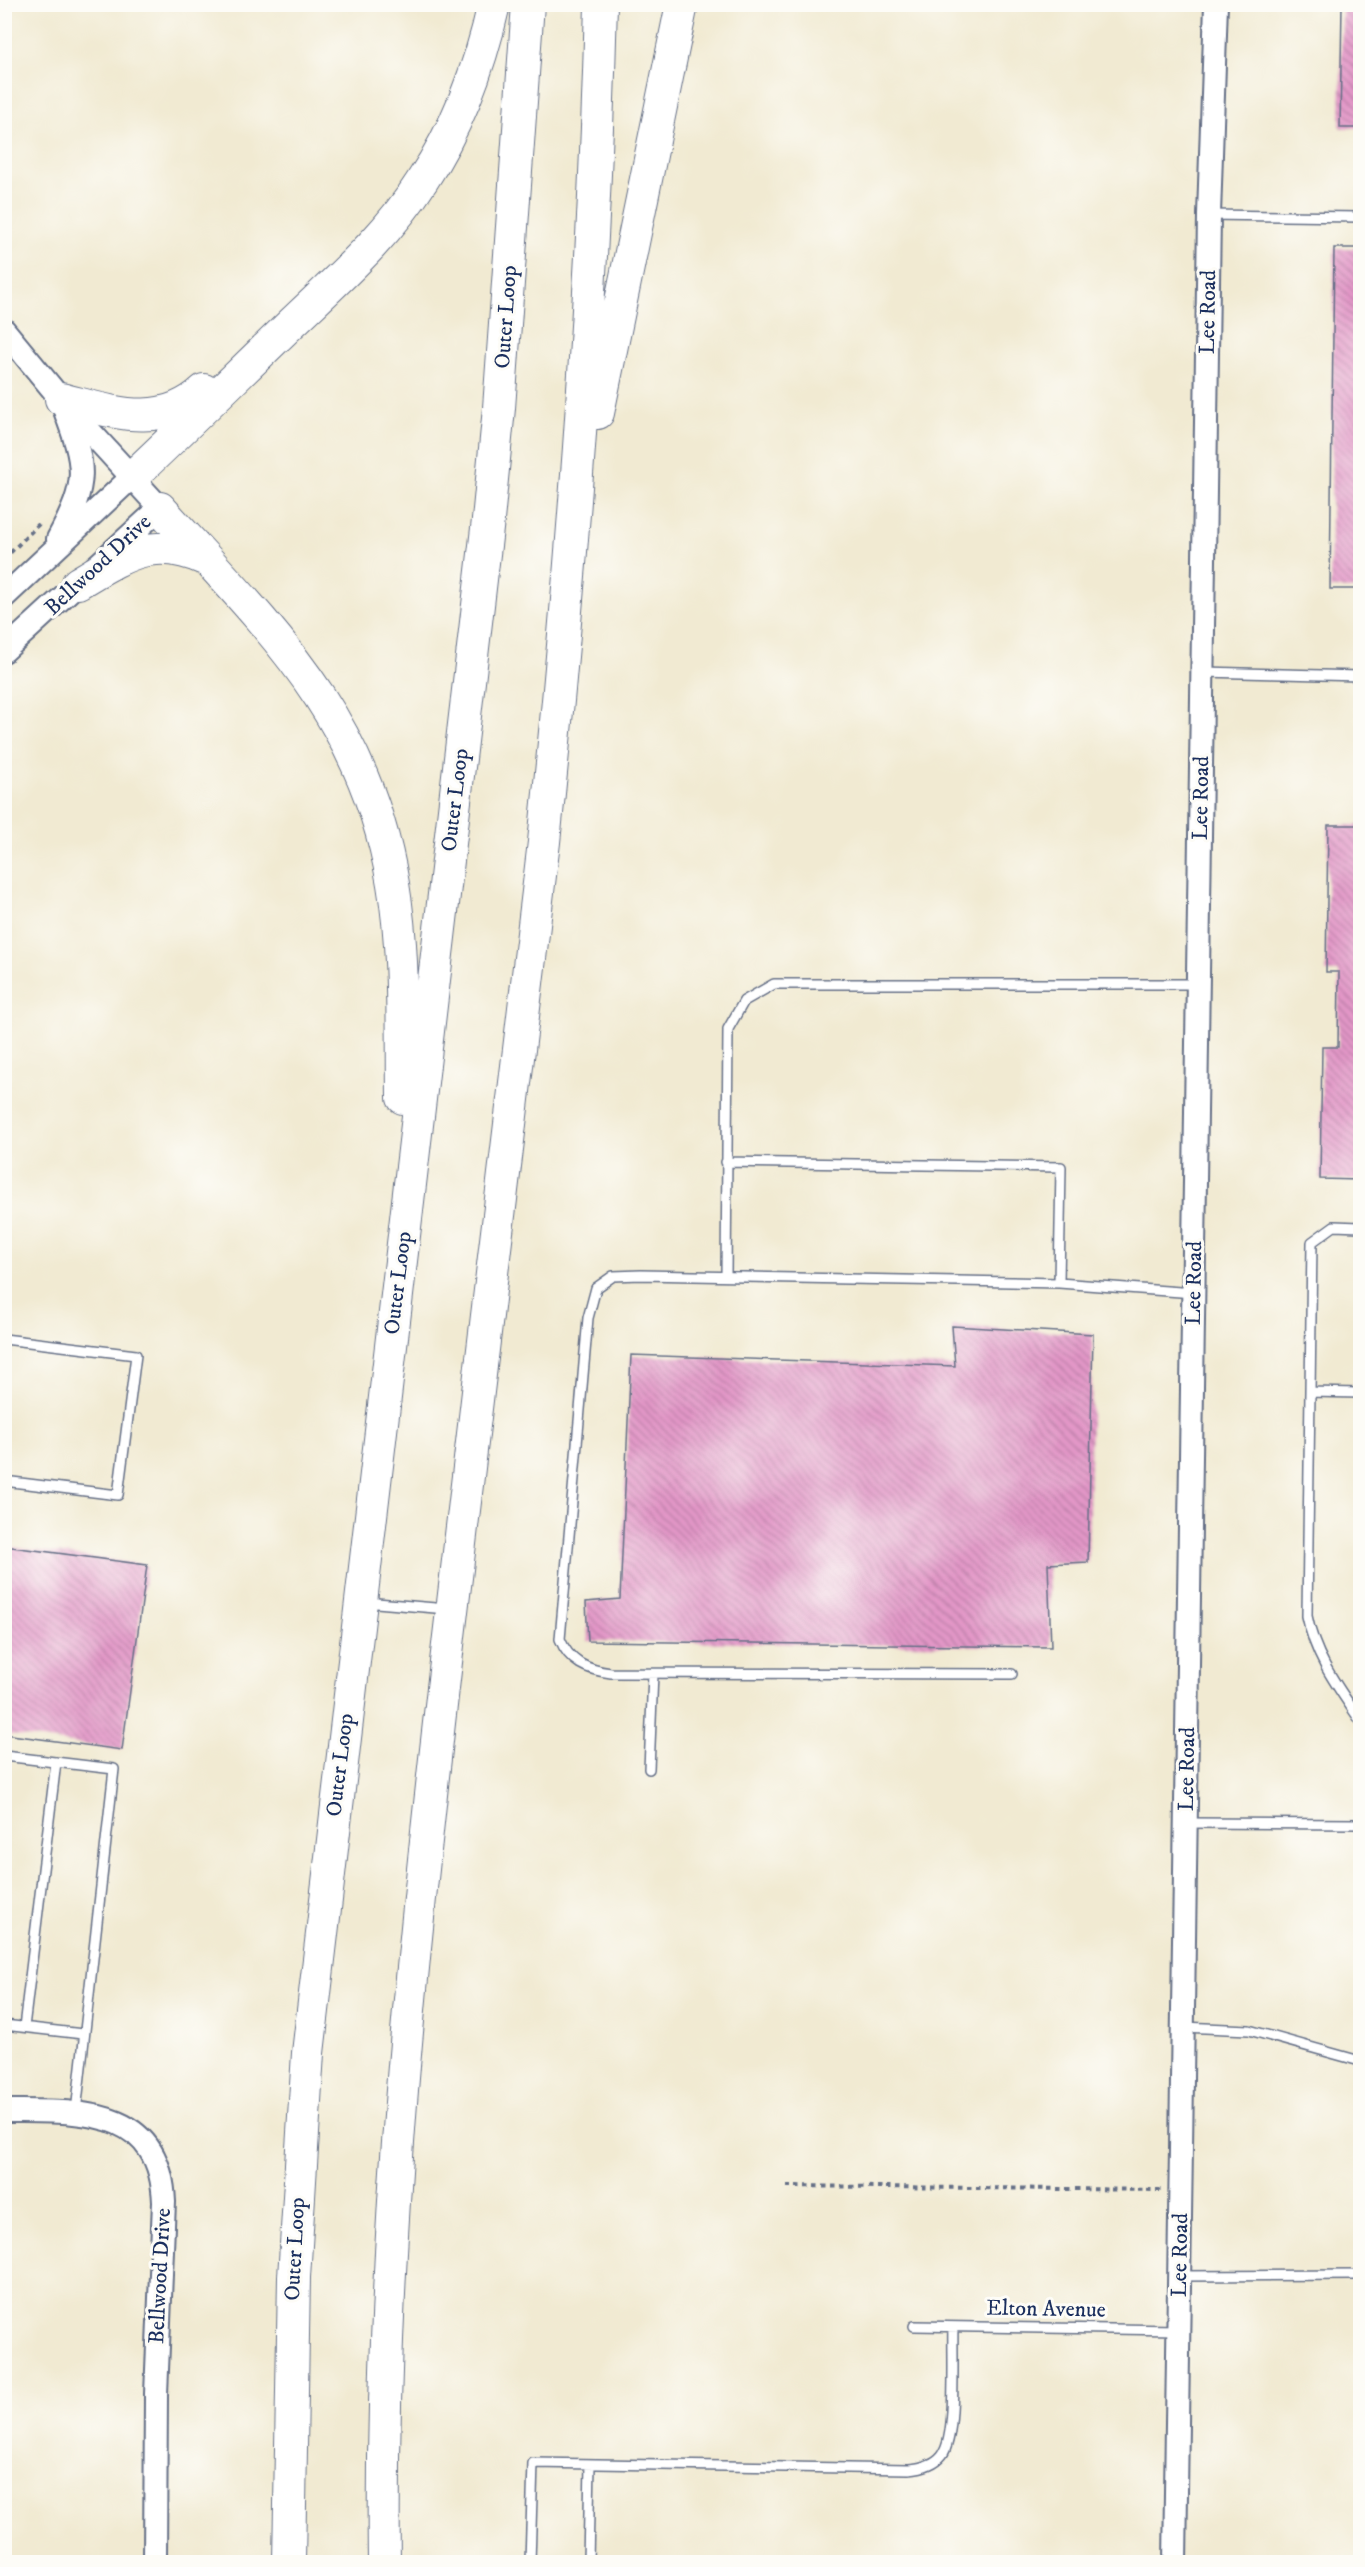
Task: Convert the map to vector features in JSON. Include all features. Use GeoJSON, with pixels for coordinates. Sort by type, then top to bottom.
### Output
{"type":"FeatureCollection","features":[{"type":"Feature","properties":{"kind":"highway"},"geometry":{"type":"LineString","coordinates":[[132,477],[349,269],[407,202],[445,143],[472,82],[494,4]]}},
{"type":"Feature","properties":{"kind":"highway","name":"Outer Loop"},"geometry":{"type":"LineString","coordinates":[[289,2562],[291,2350],[302,2128],[315,1979],[489,520],[528,4]]}},
{"type":"Feature","properties":{"kind":"highway"},"geometry":{"type":"LineString","coordinates":[[384,2562],[387,2316],[396,2136],[408,1989],[544,842],[572,547],[588,316],[601,4]]}},
{"type":"Feature","properties":{"kind":"highway"},"geometry":{"type":"LineString","coordinates":[[572,547],[682,4]]}},
{"type":"Feature","properties":{"kind":"highway"},"geometry":{"type":"LineString","coordinates":[[61,399],[135,417],[174,410],[201,393],[283,312],[349,269]]}},
{"type":"Feature","properties":{"kind":"highway"},"geometry":{"type":"LineString","coordinates":[[160,508],[282,644],[326,704],[361,772],[380,826],[393,885],[400,960],[404,1148],[400,1258]]}},
{"type":"Feature","properties":{"kind":"highway"},"geometry":{"type":"LineString","coordinates":[[78,583],[140,550],[172,548],[187,551],[208,560]]}},
{"type":"Feature","properties":{"kind":"street","name":"Lee Road"},"geometry":{"type":"LineString","coordinates":[[1175,2562],[1209,215],[1216,4]]}},
{"type":"Feature","properties":{"kind":"street","name":"Bellwood Drive"},"geometry":{"type":"LineString","coordinates":[[4,330],[61,399],[160,508],[4,651]]}},
{"type":"Feature","properties":{"kind":"street"},"geometry":{"type":"LineString","coordinates":[[49,555],[69,518],[79,492],[82,462],[61,399]]}},
{"type":"Feature","properties":{"kind":"street","name":"Bellwood Drive"},"geometry":{"type":"LineString","coordinates":[[4,597],[132,477]]}},
{"type":"Feature","properties":{"kind":"street","name":"Bellwood Drive"},"geometry":{"type":"LineString","coordinates":[[4,2111],[76,2112],[107,2118],[134,2132],[150,2150],[162,2181],[164,2202],[156,2394],[155,2562]]}},
{"type":"Feature","properties":{"kind":"lane"},"geometry":{"type":"LineString","coordinates":[[1209,215],[1360,217]]}},
{"type":"Feature","properties":{"kind":"lane"},"geometry":{"type":"LineString","coordinates":[[1203,672],[1360,676]]}},
{"type":"Feature","properties":{"kind":"lane"},"geometry":{"type":"LineString","coordinates":[[726,1276],[728,1029],[744,1002],[774,984],[1198,984]]}},
{"type":"Feature","properties":{"kind":"lane"},"geometry":{"type":"LineString","coordinates":[[726,1162],[1061,1167],[1059,1283]]}},
{"type":"Feature","properties":{"kind":"lane"},"geometry":{"type":"LineString","coordinates":[[1360,1227],[1334,1226],[1312,1242],[1307,1616],[1312,1638],[1323,1665],[1360,1720]]}},
{"type":"Feature","properties":{"kind":"lane"},"geometry":{"type":"LineString","coordinates":[[1012,1674],[653,1674],[593,1671],[565,1653],[560,1639],[588,1318],[596,1288],[613,1276],[726,1276],[1059,1283],[1194,1293]]}},
{"type":"Feature","properties":{"kind":"lane"},"geometry":{"type":"LineString","coordinates":[[4,1339],[136,1355],[118,1495],[4,1481]]}},
{"type":"Feature","properties":{"kind":"lane"},"geometry":{"type":"LineString","coordinates":[[1310,1392],[1360,1393]]}},
{"type":"Feature","properties":{"kind":"lane"},"geometry":{"type":"LineString","coordinates":[[359,1602],[452,1609]]}},
{"type":"Feature","properties":{"kind":"lane"},"geometry":{"type":"LineString","coordinates":[[650,1769],[653,1674]]}},
{"type":"Feature","properties":{"kind":"lane"},"geometry":{"type":"LineString","coordinates":[[4,1756],[114,1769],[82,2034],[76,2112]]}},
{"type":"Feature","properties":{"kind":"lane"},"geometry":{"type":"LineString","coordinates":[[24,2027],[56,1762]]}},
{"type":"Feature","properties":{"kind":"lane"},"geometry":{"type":"LineString","coordinates":[[1186,1823],[1360,1824]]}},
{"type":"Feature","properties":{"kind":"lane"},"geometry":{"type":"LineString","coordinates":[[4,2025],[82,2034]]}},
{"type":"Feature","properties":{"kind":"lane"},"geometry":{"type":"LineString","coordinates":[[1183,2027],[1249,2030],[1360,2061]]}},
{"type":"Feature","properties":{"kind":"lane"},"geometry":{"type":"LineString","coordinates":[[1179,2276],[1360,2275]]}},
{"type":"Feature","properties":{"kind":"lane","name":"Elton Avenue"},"geometry":{"type":"LineString","coordinates":[[914,2326],[1179,2330]]}},
{"type":"Feature","properties":{"kind":"lane"},"geometry":{"type":"LineString","coordinates":[[530,2562],[533,2463],[909,2469],[928,2465],[942,2456],[950,2439],[953,2327]]}},
{"type":"Feature","properties":{"kind":"lane"},"geometry":{"type":"LineString","coordinates":[[588,2562],[590,2464]]}},
{"type":"Feature","properties":{"kind":"path"},"geometry":{"type":"LineString","coordinates":[[4,559],[39,524]]}},
{"type":"Feature","properties":{"kind":"path"},"geometry":{"type":"LineString","coordinates":[[787,2186],[1180,2191]]}},
{"type":"Feature","properties":{"kind":"building"},"geometry":{"type":"Polygon","coordinates":[[[1342,4],[1360,4],[1360,128],[1340,128],[1342,4]]]}},
{"type":"Feature","properties":{"kind":"building"},"geometry":{"type":"Polygon","coordinates":[[[1334,248],[1360,248],[1360,589],[1330,589],[1334,248]]]}},
{"type":"Feature","properties":{"kind":"building"},"geometry":{"type":"Polygon","coordinates":[[[1328,825],[1360,825],[1360,1180],[1320,1179],[1322,1047],[1338,1047],[1339,972],[1326,972],[1328,825]]]}},
{"type":"Feature","properties":{"kind":"building"},"geometry":{"type":"Polygon","coordinates":[[[952,1326],[1093,1334],[1088,1562],[1048,1564],[1051,1647],[588,1641],[586,1602],[620,1599],[631,1355],[955,1366],[952,1326]]]}},
{"type":"Feature","properties":{"kind":"building"},"geometry":{"type":"Polygon","coordinates":[[[4,1546],[147,1565],[122,1750],[4,1734],[4,1546]]]}}]}
